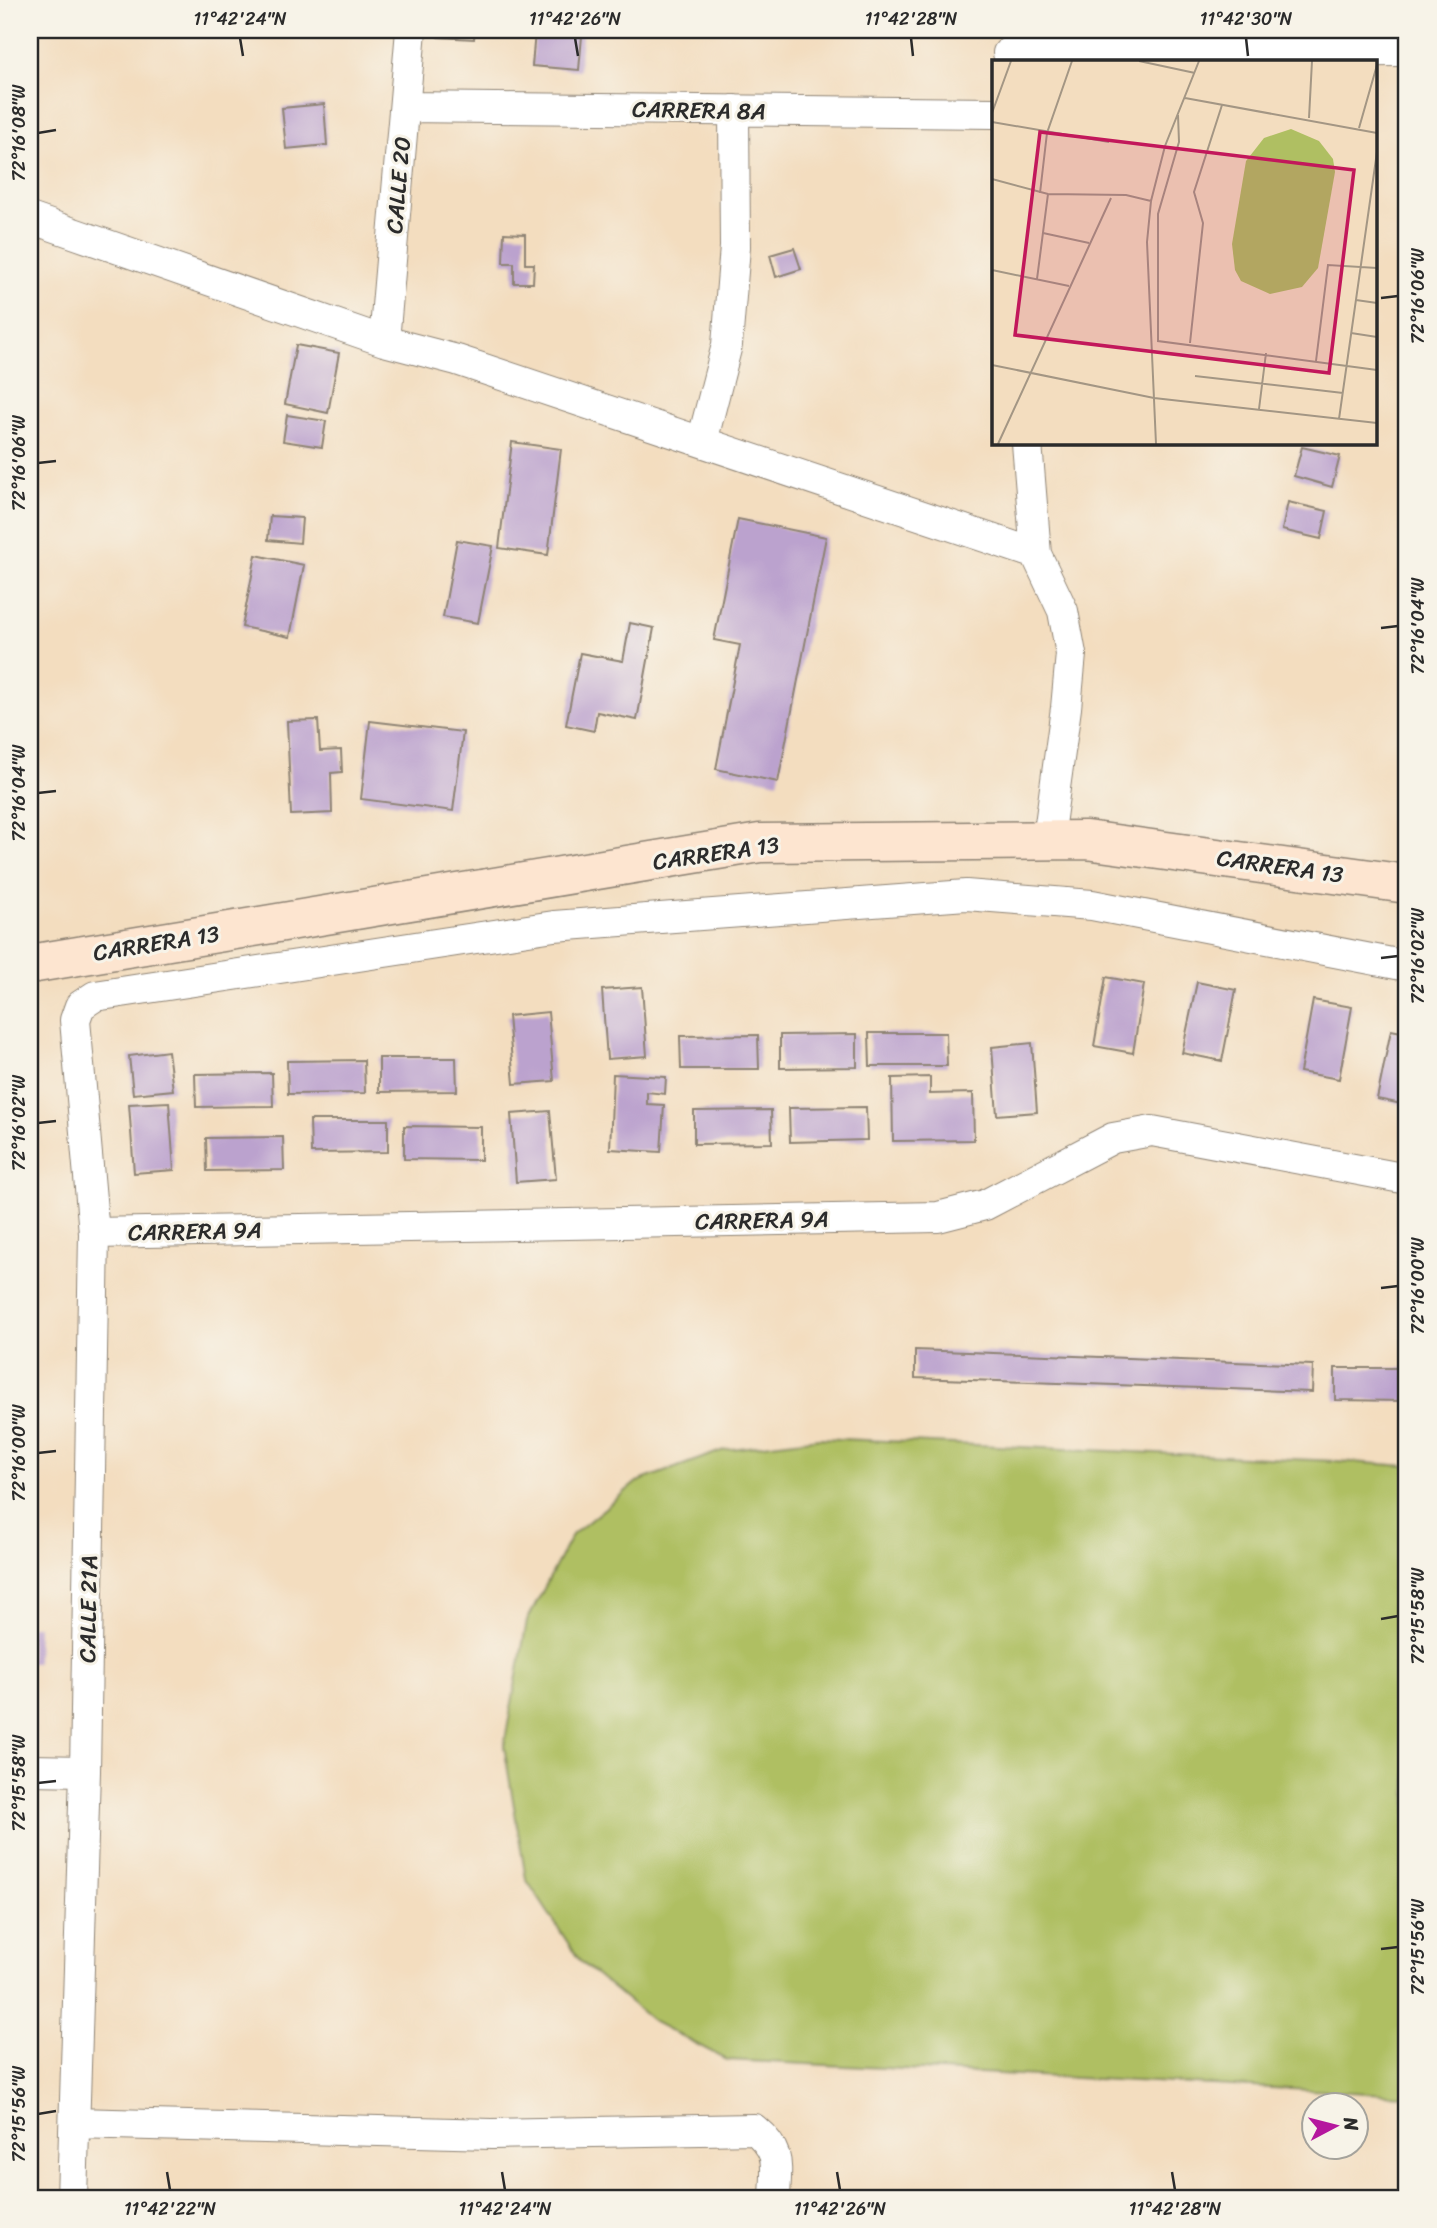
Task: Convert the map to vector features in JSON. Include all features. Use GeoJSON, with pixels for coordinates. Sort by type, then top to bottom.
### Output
{"type":"FeatureCollection","features":[{"type":"Feature","properties":{"kind":"street","name":"CALLE 20"},"geometry":{"type":"LineString","coordinates":[[384,341],[411,30]]}},
{"type":"Feature","properties":{"kind":"street"},"geometry":{"type":"LineString","coordinates":[[1009,48],[1407,51]]}},
{"type":"Feature","properties":{"kind":"street","name":"CARRERA 8A"},"geometry":{"type":"LineString","coordinates":[[405,107],[992,113]]}},
{"type":"Feature","properties":{"kind":"street"},"geometry":{"type":"LineString","coordinates":[[702,442],[727,345],[735,247],[734,110]]}},
{"type":"Feature","properties":{"kind":"street"},"geometry":{"type":"LineString","coordinates":[[30,218],[384,341],[457,360],[1036,554]]}},
{"type":"Feature","properties":{"kind":"street"},"geometry":{"type":"LineString","coordinates":[[1027,444],[1036,554],[1063,611],[1071,654],[1048,839]]}},
{"type":"Feature","properties":{"kind":"street","name":"CARRERA 13"},"geometry":{"type":"LineString","coordinates":[[30,964],[760,843],[1086,840],[1407,884]]}},
{"type":"Feature","properties":{"kind":"street","name":"CALLE 21A"},"geometry":{"type":"LineString","coordinates":[[72,2198],[85,1771],[94,1233],[75,1020],[80,1006],[95,996],[554,926],[966,895],[1092,905],[1407,966]]}},
{"type":"Feature","properties":{"kind":"street","name":"CARRERA 9A"},"geometry":{"type":"LineString","coordinates":[[94,1233],[938,1217],[985,1205],[1113,1138],[1152,1131],[1407,1180]]}},
{"type":"Feature","properties":{"kind":"street"},"geometry":{"type":"LineString","coordinates":[[30,1770],[85,1771]]}},
{"type":"Feature","properties":{"kind":"street"},"geometry":{"type":"LineString","coordinates":[[75,2123],[492,2134],[754,2129],[770,2142],[776,2160],[775,2198]]}},
{"type":"Feature","properties":{"kind":"green space"},"geometry":{"type":"Polygon","coordinates":[[[819,1438],[1407,1466],[1407,2095],[727,2060],[654,2022],[580,1961],[526,1879],[504,1746],[527,1621],[572,1535],[637,1482],[724,1450],[819,1438]]]}},
{"type":"Feature","properties":{"kind":"building"},"geometry":{"type":"Polygon","coordinates":[[[438,30],[475,30],[474,39],[438,37],[438,30]]]}},
{"type":"Feature","properties":{"kind":"building"},"geometry":{"type":"Polygon","coordinates":[[[535,32],[582,36],[579,70],[532,66],[535,32]]]}},
{"type":"Feature","properties":{"kind":"building"},"geometry":{"type":"Polygon","coordinates":[[[324,104],[327,145],[286,149],[282,108],[324,104]]]}},
{"type":"Feature","properties":{"kind":"building"},"geometry":{"type":"Polygon","coordinates":[[[504,233],[525,234],[525,264],[534,264],[533,283],[514,283],[514,263],[503,263],[504,233]]]}},
{"type":"Feature","properties":{"kind":"building"},"geometry":{"type":"Polygon","coordinates":[[[794,248],[801,269],[776,277],[770,255],[794,248]]]}},
{"type":"Feature","properties":{"kind":"building"},"geometry":{"type":"Polygon","coordinates":[[[296,345],[339,353],[328,413],[285,404],[296,345]]]}},
{"type":"Feature","properties":{"kind":"building"},"geometry":{"type":"Polygon","coordinates":[[[287,415],[326,421],[322,447],[283,441],[287,415]]]}},
{"type":"Feature","properties":{"kind":"building"},"geometry":{"type":"Polygon","coordinates":[[[512,442],[561,449],[548,555],[499,548],[512,442]]]}},
{"type":"Feature","properties":{"kind":"building"},"geometry":{"type":"Polygon","coordinates":[[[1302,447],[1340,456],[1332,487],[1294,476],[1302,447]]]}},
{"type":"Feature","properties":{"kind":"building"},"geometry":{"type":"Polygon","coordinates":[[[1288,502],[1327,511],[1321,539],[1282,530],[1288,502]]]}},
{"type":"Feature","properties":{"kind":"building"},"geometry":{"type":"Polygon","coordinates":[[[270,516],[302,518],[300,543],[268,540],[270,516]]]}},
{"type":"Feature","properties":{"kind":"building"},"geometry":{"type":"Polygon","coordinates":[[[738,519],[826,537],[778,782],[716,769],[740,645],[714,640],[738,519]]]}},
{"type":"Feature","properties":{"kind":"building"},"geometry":{"type":"Polygon","coordinates":[[[457,540],[493,546],[478,623],[443,617],[457,540]]]}},
{"type":"Feature","properties":{"kind":"building"},"geometry":{"type":"Polygon","coordinates":[[[256,555],[304,565],[290,637],[242,627],[256,555]]]}},
{"type":"Feature","properties":{"kind":"building"},"geometry":{"type":"Polygon","coordinates":[[[630,623],[654,628],[637,720],[597,712],[594,731],[566,725],[580,653],[623,661],[630,623]]]}},
{"type":"Feature","properties":{"kind":"building"},"geometry":{"type":"Polygon","coordinates":[[[318,720],[320,751],[341,750],[342,772],[331,773],[332,813],[291,815],[287,721],[318,720]]]}},
{"type":"Feature","properties":{"kind":"building"},"geometry":{"type":"Polygon","coordinates":[[[370,721],[463,732],[453,811],[361,799],[370,721]]]}},
{"type":"Feature","properties":{"kind":"building"},"geometry":{"type":"Polygon","coordinates":[[[1106,977],[1144,984],[1133,1053],[1094,1046],[1106,977]]]}},
{"type":"Feature","properties":{"kind":"building"},"geometry":{"type":"Polygon","coordinates":[[[1197,982],[1236,990],[1222,1061],[1182,1053],[1197,982]]]}},
{"type":"Feature","properties":{"kind":"building"},"geometry":{"type":"Polygon","coordinates":[[[642,987],[647,1056],[607,1059],[602,990],[642,987]]]}},
{"type":"Feature","properties":{"kind":"building"},"geometry":{"type":"Polygon","coordinates":[[[1313,1000],[1352,1007],[1339,1079],[1300,1072],[1313,1000]]]}},
{"type":"Feature","properties":{"kind":"building"},"geometry":{"type":"Polygon","coordinates":[[[548,1012],[554,1081],[514,1084],[508,1016],[548,1012]]]}},
{"type":"Feature","properties":{"kind":"building"},"geometry":{"type":"Polygon","coordinates":[[[1391,1030],[1407,1033],[1407,1105],[1377,1099],[1391,1030]]]}},
{"type":"Feature","properties":{"kind":"building"},"geometry":{"type":"Polygon","coordinates":[[[869,1033],[946,1033],[947,1066],[870,1066],[869,1033]]]}},
{"type":"Feature","properties":{"kind":"building"},"geometry":{"type":"Polygon","coordinates":[[[857,1034],[857,1067],[780,1068],[780,1035],[857,1034]]]}},
{"type":"Feature","properties":{"kind":"building"},"geometry":{"type":"Polygon","coordinates":[[[758,1035],[759,1069],[681,1069],[680,1036],[758,1035]]]}},
{"type":"Feature","properties":{"kind":"building"},"geometry":{"type":"Polygon","coordinates":[[[1032,1043],[1037,1112],[997,1115],[992,1047],[1032,1043]]]}},
{"type":"Feature","properties":{"kind":"building"},"geometry":{"type":"Polygon","coordinates":[[[168,1051],[173,1090],[133,1094],[129,1056],[168,1051]]]}},
{"type":"Feature","properties":{"kind":"building"},"geometry":{"type":"Polygon","coordinates":[[[379,1058],[456,1058],[457,1091],[379,1092],[379,1058]]]}},
{"type":"Feature","properties":{"kind":"building"},"geometry":{"type":"Polygon","coordinates":[[[364,1060],[365,1093],[288,1094],[287,1061],[364,1060]]]}},
{"type":"Feature","properties":{"kind":"building"},"geometry":{"type":"Polygon","coordinates":[[[272,1073],[273,1106],[196,1107],[195,1074],[272,1073]]]}},
{"type":"Feature","properties":{"kind":"building"},"geometry":{"type":"Polygon","coordinates":[[[613,1074],[666,1077],[665,1094],[647,1092],[647,1104],[664,1105],[661,1152],[610,1149],[613,1074]]]}},
{"type":"Feature","properties":{"kind":"building"},"geometry":{"type":"Polygon","coordinates":[[[930,1077],[930,1094],[973,1093],[974,1140],[893,1141],[892,1078],[930,1077]]]}},
{"type":"Feature","properties":{"kind":"building"},"geometry":{"type":"Polygon","coordinates":[[[169,1102],[174,1170],[134,1173],[129,1104],[169,1102]]]}},
{"type":"Feature","properties":{"kind":"building"},"geometry":{"type":"Polygon","coordinates":[[[866,1107],[867,1140],[790,1142],[789,1108],[866,1107]]]}},
{"type":"Feature","properties":{"kind":"building"},"geometry":{"type":"Polygon","coordinates":[[[771,1110],[772,1143],[694,1144],[694,1111],[771,1110]]]}},
{"type":"Feature","properties":{"kind":"building"},"geometry":{"type":"Polygon","coordinates":[[[550,1111],[556,1179],[516,1182],[511,1114],[550,1111]]]}},
{"type":"Feature","properties":{"kind":"building"},"geometry":{"type":"Polygon","coordinates":[[[310,1120],[388,1120],[388,1152],[311,1153],[310,1120]]]}},
{"type":"Feature","properties":{"kind":"building"},"geometry":{"type":"Polygon","coordinates":[[[404,1126],[481,1127],[481,1160],[404,1159],[404,1126]]]}},
{"type":"Feature","properties":{"kind":"building"},"geometry":{"type":"Polygon","coordinates":[[[283,1137],[284,1170],[207,1171],[206,1138],[283,1137]]]}},
{"type":"Feature","properties":{"kind":"building"},"geometry":{"type":"Polygon","coordinates":[[[915,1350],[1313,1365],[1312,1392],[915,1378],[915,1350]]]}},
{"type":"Feature","properties":{"kind":"building"},"geometry":{"type":"Polygon","coordinates":[[[1335,1368],[1407,1368],[1407,1401],[1335,1400],[1335,1368]]]}},
{"type":"Feature","properties":{"kind":"building"},"geometry":{"type":"Polygon","coordinates":[[[30,1626],[38,1626],[37,1663],[30,1663],[30,1626]]]}}]}
